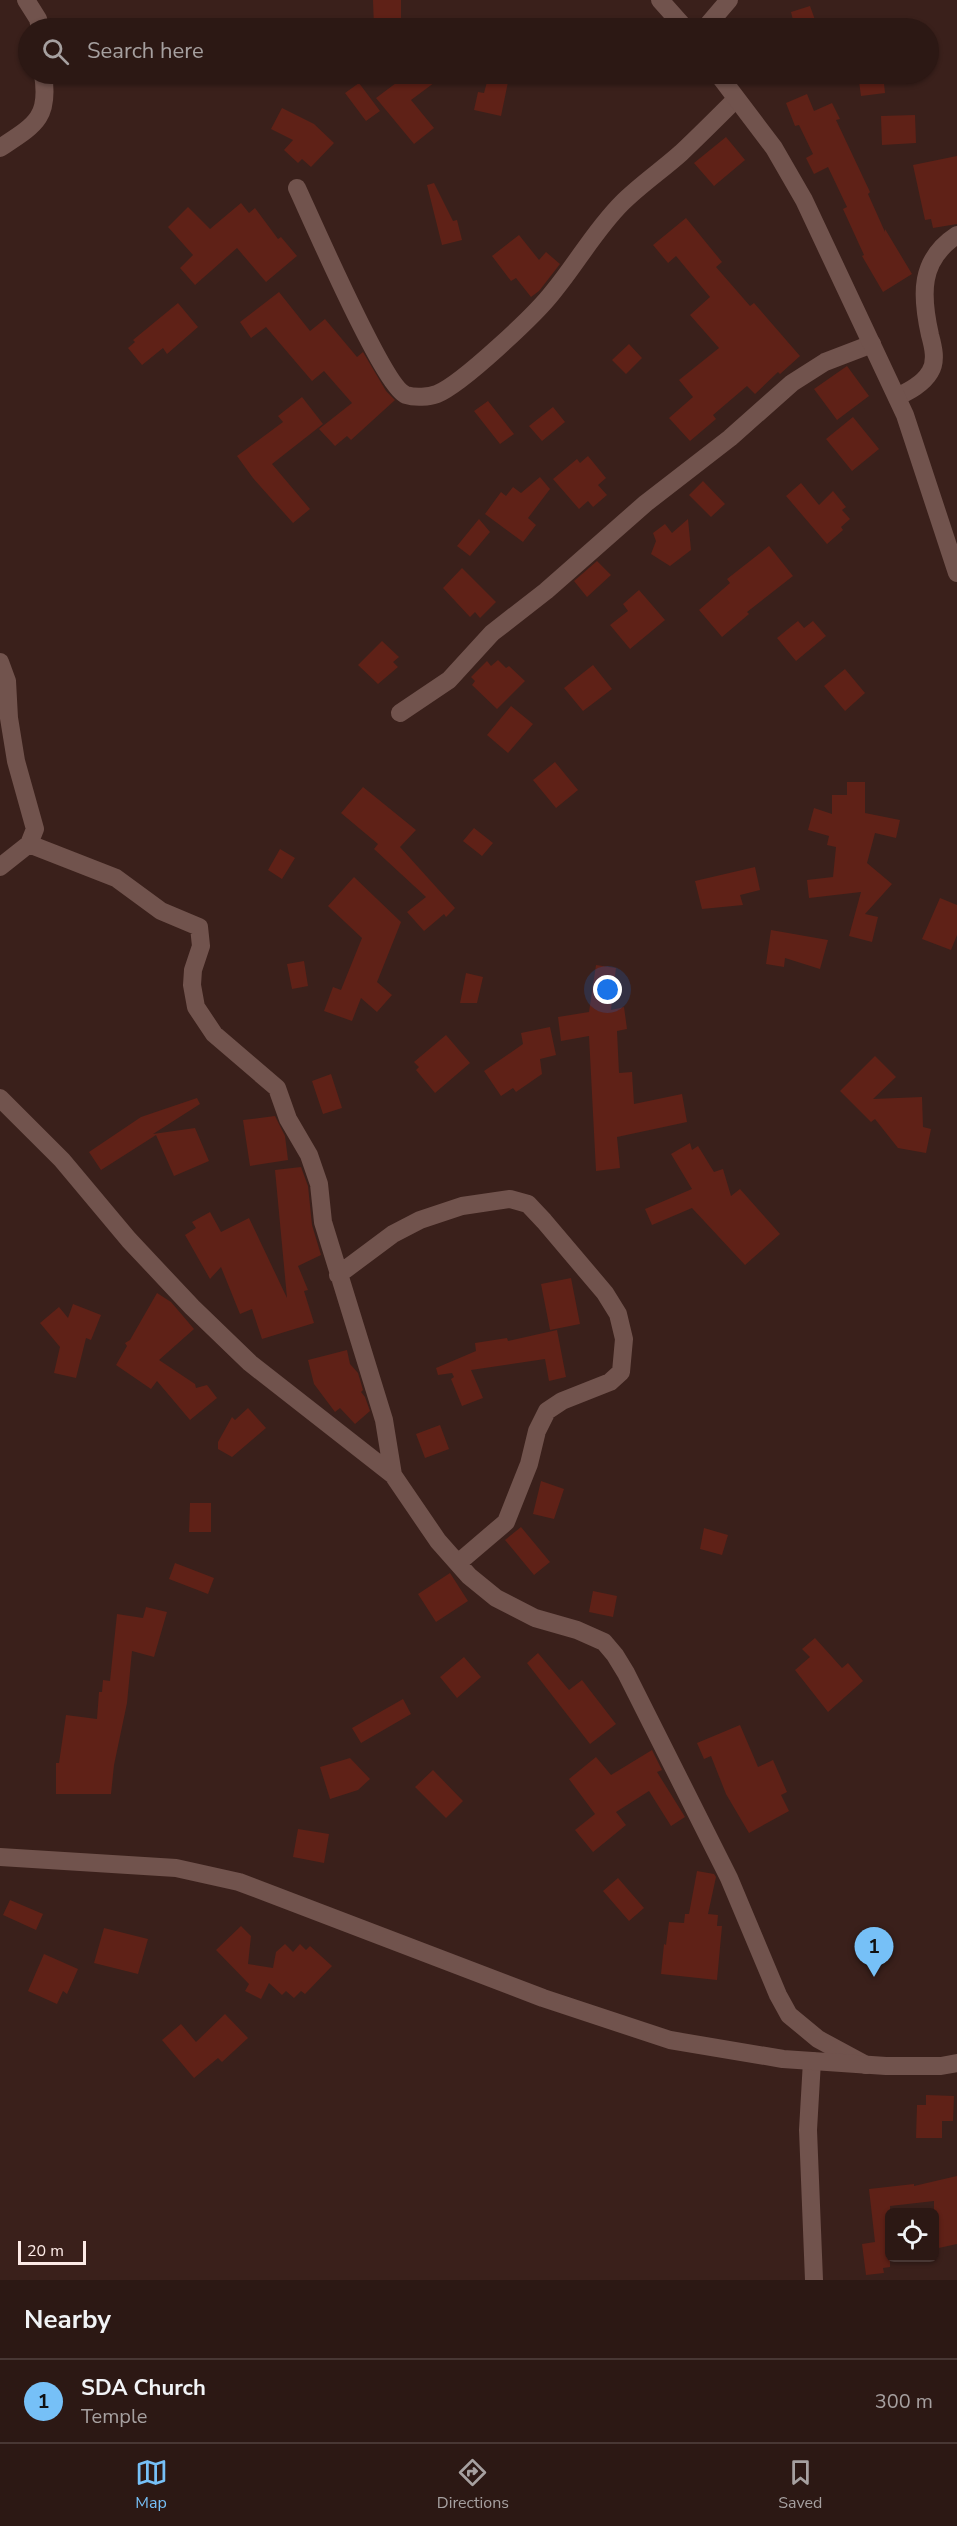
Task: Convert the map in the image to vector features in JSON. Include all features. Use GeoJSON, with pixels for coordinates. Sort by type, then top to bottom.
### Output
{"type":"FeatureCollection","features":[{"type":"Feature","properties":{"kind":"street"},"geometry":{"type":"LineString","coordinates":[[26,0],[37,18]]}},
{"type":"Feature","properties":{"kind":"street"},"geometry":{"type":"LineString","coordinates":[[660,0],[676,18]]}},
{"type":"Feature","properties":{"kind":"street"},"geometry":{"type":"LineString","coordinates":[[714,18],[729,0]]}},
{"type":"Feature","properties":{"kind":"street"},"geometry":{"type":"LineString","coordinates":[[0,148],[36,122],[42,114],[46,95],[44,84]]}},
{"type":"Feature","properties":{"kind":"street"},"geometry":{"type":"LineString","coordinates":[[725,84],[774,148],[804,200],[873,344],[905,415],[957,573]]}},
{"type":"Feature","properties":{"kind":"street"},"geometry":{"type":"LineString","coordinates":[[297,188],[360,324],[393,382],[405,395],[420,397],[436,395],[451,386],[499,345],[552,294],[601,224],[624,201],[682,152],[736,99]]}},
{"type":"Feature","properties":{"kind":"street"},"geometry":{"type":"LineString","coordinates":[[897,397],[916,387],[931,371],[934,352],[923,291],[931,261],[944,244],[957,235]]}},
{"type":"Feature","properties":{"kind":"street"},"geometry":{"type":"LineString","coordinates":[[400,713],[449,680],[492,633],[546,591],[646,503],[730,438],[792,384],[825,362],[873,344]]}},
{"type":"Feature","properties":{"kind":"street"},"geometry":{"type":"LineString","coordinates":[[0,662],[7,681],[9,718],[16,761],[35,829],[29,844],[0,867]]}},
{"type":"Feature","properties":{"kind":"street"},"geometry":{"type":"LineString","coordinates":[[29,844],[116,878],[162,911],[199,927],[201,945],[193,970],[192,985],[196,1007],[214,1034],[266,1077],[280,1093],[288,1119],[315,1170],[323,1222],[384,1419],[393,1475]]}},
{"type":"Feature","properties":{"kind":"street"},"geometry":{"type":"LineString","coordinates":[[0,1098],[62,1160],[129,1240],[192,1307],[242,1355],[393,1475],[438,1541],[469,1576],[496,1598],[535,1618],[578,1630],[604,1642],[615,1655],[729,1878],[778,1995],[789,2015],[818,2039],[866,2065]]}},
{"type":"Feature","properties":{"kind":"street"},"geometry":{"type":"LineString","coordinates":[[338,1275],[393,1234],[420,1220],[462,1206],[510,1199],[528,1204],[544,1221],[605,1293],[618,1314],[624,1339],[621,1372],[610,1382],[562,1401],[547,1411],[537,1431],[530,1464],[506,1522],[458,1563]]}},
{"type":"Feature","properties":{"kind":"street"},"geometry":{"type":"LineString","coordinates":[[0,1857],[176,1868],[239,1882],[543,1998],[670,2040],[783,2059],[866,2065],[941,2066],[957,2063]]}},
{"type":"Feature","properties":{"kind":"street"},"geometry":{"type":"LineString","coordinates":[[812,2061],[808,2130],[814,2280]]}},
{"type":"Feature","properties":{"kind":"building"},"geometry":{"type":"Polygon","coordinates":[[[373,0],[401,0],[401,18],[374,18],[373,0]]]}},
{"type":"Feature","properties":{"kind":"building"},"geometry":{"type":"Polygon","coordinates":[[[810,6],[814,18],[792,18],[791,12],[810,6]]]}},
{"type":"Feature","properties":{"kind":"building"},"geometry":{"type":"Polygon","coordinates":[[[360,84],[380,111],[366,121],[345,93],[360,84]]]}},
{"type":"Feature","properties":{"kind":"building"},"geometry":{"type":"Polygon","coordinates":[[[395,84],[433,84],[411,100],[434,128],[414,144],[376,98],[395,84]]]}},
{"type":"Feature","properties":{"kind":"building"},"geometry":{"type":"Polygon","coordinates":[[[486,84],[508,84],[501,116],[474,110],[478,92],[484,93],[486,84]]]}},
{"type":"Feature","properties":{"kind":"building"},"geometry":{"type":"Polygon","coordinates":[[[859,84],[884,84],[885,93],[861,96],[859,84]]]}},
{"type":"Feature","properties":{"kind":"building"},"geometry":{"type":"Polygon","coordinates":[[[807,94],[814,111],[832,103],[840,119],[836,120],[870,192],[868,194],[885,232],[885,229],[912,274],[883,292],[862,256],[864,255],[843,209],[847,207],[828,167],[814,174],[806,158],[813,154],[799,125],[795,126],[786,103],[807,94]]]}},
{"type":"Feature","properties":{"kind":"building"},"geometry":{"type":"Polygon","coordinates":[[[282,108],[314,124],[334,143],[311,167],[302,159],[298,163],[284,150],[293,140],[271,129],[282,108]]]}},
{"type":"Feature","properties":{"kind":"building"},"geometry":{"type":"Polygon","coordinates":[[[915,115],[916,143],[882,145],[881,116],[915,115]]]}},
{"type":"Feature","properties":{"kind":"building"},"geometry":{"type":"Polygon","coordinates":[[[726,137],[745,160],[714,186],[694,163],[726,137]]]}},
{"type":"Feature","properties":{"kind":"building"},"geometry":{"type":"Polygon","coordinates":[[[957,156],[957,224],[933,228],[931,219],[925,220],[913,165],[957,156]]]}},
{"type":"Feature","properties":{"kind":"building"},"geometry":{"type":"Polygon","coordinates":[[[434,183],[453,221],[457,220],[462,240],[442,245],[427,185],[434,183]]]}},
{"type":"Feature","properties":{"kind":"building"},"geometry":{"type":"Polygon","coordinates":[[[241,203],[249,213],[255,208],[278,239],[281,237],[297,256],[266,282],[237,248],[195,285],[180,268],[193,255],[168,227],[188,207],[210,229],[241,203]]]}},
{"type":"Feature","properties":{"kind":"building"},"geometry":{"type":"Polygon","coordinates":[[[686,218],[722,262],[716,267],[750,306],[754,303],[800,356],[780,374],[778,372],[755,394],[747,386],[713,415],[716,419],[690,441],[669,418],[693,397],[679,380],[719,348],[690,315],[710,297],[676,256],[668,263],[653,245],[686,218]]]}},
{"type":"Feature","properties":{"kind":"building"},"geometry":{"type":"Polygon","coordinates":[[[519,235],[539,260],[546,252],[560,264],[539,291],[531,297],[516,278],[511,281],[492,256],[519,235]]]}},
{"type":"Feature","properties":{"kind":"building"},"geometry":{"type":"Polygon","coordinates":[[[279,292],[310,331],[325,319],[357,357],[363,352],[386,391],[395,400],[351,440],[347,436],[335,446],[319,429],[352,403],[324,371],[312,381],[266,327],[251,338],[240,322],[279,292]]]}},
{"type":"Feature","properties":{"kind":"building"},"geometry":{"type":"Polygon","coordinates":[[[178,303],[198,327],[167,354],[163,348],[142,365],[128,348],[135,342],[133,340],[178,303]]]}},
{"type":"Feature","properties":{"kind":"building"},"geometry":{"type":"Polygon","coordinates":[[[629,344],[642,358],[626,374],[612,360],[629,344]]]}},
{"type":"Feature","properties":{"kind":"building"},"geometry":{"type":"Polygon","coordinates":[[[847,366],[869,396],[837,420],[814,389],[847,366]]]}},
{"type":"Feature","properties":{"kind":"building"},"geometry":{"type":"Polygon","coordinates":[[[302,397],[323,424],[272,464],[310,509],[293,523],[253,478],[237,456],[283,422],[278,416],[302,397]]]}},
{"type":"Feature","properties":{"kind":"building"},"geometry":{"type":"Polygon","coordinates":[[[488,401],[514,434],[500,444],[474,411],[488,401]]]}},
{"type":"Feature","properties":{"kind":"building"},"geometry":{"type":"Polygon","coordinates":[[[553,407],[565,422],[542,441],[529,426],[553,407]]]}},
{"type":"Feature","properties":{"kind":"building"},"geometry":{"type":"Polygon","coordinates":[[[853,417],[879,449],[852,471],[826,439],[853,417]]]}},
{"type":"Feature","properties":{"kind":"building"},"geometry":{"type":"Polygon","coordinates":[[[588,456],[606,478],[598,485],[607,495],[593,507],[588,501],[579,509],[553,479],[577,459],[580,463],[588,456]]]}},
{"type":"Feature","properties":{"kind":"building"},"geometry":{"type":"Polygon","coordinates":[[[540,477],[550,489],[528,518],[536,525],[523,542],[485,514],[501,492],[506,496],[513,487],[521,493],[540,477]]]}},
{"type":"Feature","properties":{"kind":"building"},"geometry":{"type":"Polygon","coordinates":[[[703,481],[725,504],[711,517],[689,495],[703,481]]]}},
{"type":"Feature","properties":{"kind":"building"},"geometry":{"type":"Polygon","coordinates":[[[801,483],[819,505],[833,491],[846,507],[842,510],[850,519],[841,527],[843,530],[827,544],[786,496],[801,483]]]}},
{"type":"Feature","properties":{"kind":"building"},"geometry":{"type":"Polygon","coordinates":[[[479,519],[490,532],[470,556],[457,546],[479,519]]]}},
{"type":"Feature","properties":{"kind":"building"},"geometry":{"type":"Polygon","coordinates":[[[688,519],[691,550],[670,566],[651,554],[656,541],[653,533],[665,524],[672,533],[688,519]]]}},
{"type":"Feature","properties":{"kind":"building"},"geometry":{"type":"Polygon","coordinates":[[[769,546],[793,576],[747,612],[749,614],[722,637],[699,610],[730,583],[727,579],[769,546]]]}},
{"type":"Feature","properties":{"kind":"building"},"geometry":{"type":"Polygon","coordinates":[[[597,561],[611,575],[587,597],[574,581],[597,561]]]}},
{"type":"Feature","properties":{"kind":"building"},"geometry":{"type":"Polygon","coordinates":[[[462,568],[496,602],[480,618],[475,612],[470,617],[443,588],[462,568]]]}},
{"type":"Feature","properties":{"kind":"building"},"geometry":{"type":"Polygon","coordinates":[[[639,590],[665,620],[630,649],[610,625],[628,611],[623,604],[639,590]]]}},
{"type":"Feature","properties":{"kind":"building"},"geometry":{"type":"Polygon","coordinates":[[[798,621],[804,628],[813,621],[826,636],[796,661],[777,638],[798,621]]]}},
{"type":"Feature","properties":{"kind":"building"},"geometry":{"type":"Polygon","coordinates":[[[382,641],[399,657],[393,662],[398,667],[378,684],[358,665],[382,641]]]}},
{"type":"Feature","properties":{"kind":"building"},"geometry":{"type":"Polygon","coordinates":[[[498,660],[506,668],[509,666],[525,681],[497,709],[472,685],[475,681],[471,677],[487,661],[491,666],[498,660]]]}},
{"type":"Feature","properties":{"kind":"building"},"geometry":{"type":"Polygon","coordinates":[[[593,665],[612,689],[583,711],[564,688],[593,665]]]}},
{"type":"Feature","properties":{"kind":"building"},"geometry":{"type":"Polygon","coordinates":[[[845,669],[865,693],[845,711],[824,686],[845,669]]]}},
{"type":"Feature","properties":{"kind":"building"},"geometry":{"type":"Polygon","coordinates":[[[511,706],[533,724],[508,753],[487,735],[511,706]]]}},
{"type":"Feature","properties":{"kind":"building"},"geometry":{"type":"Polygon","coordinates":[[[555,762],[578,790],[556,808],[533,780],[555,762]]]}},
{"type":"Feature","properties":{"kind":"building"},"geometry":{"type":"Polygon","coordinates":[[[847,782],[865,782],[865,813],[900,820],[896,838],[875,833],[867,863],[892,884],[865,914],[878,917],[872,942],[849,936],[861,892],[809,898],[807,880],[833,877],[836,847],[827,845],[829,836],[808,830],[814,808],[832,814],[832,795],[847,795],[847,782]]]}},
{"type":"Feature","properties":{"kind":"building"},"geometry":{"type":"Polygon","coordinates":[[[363,787],[416,830],[400,847],[455,908],[446,917],[444,914],[424,931],[407,912],[426,897],[374,849],[378,844],[341,813],[363,787]]]}},
{"type":"Feature","properties":{"kind":"building"},"geometry":{"type":"Polygon","coordinates":[[[474,828],[493,843],[482,856],[463,841],[474,828]]]}},
{"type":"Feature","properties":{"kind":"building"},"geometry":{"type":"Polygon","coordinates":[[[280,849],[295,858],[282,879],[268,870],[280,849]]]}},
{"type":"Feature","properties":{"kind":"building"},"geometry":{"type":"Polygon","coordinates":[[[755,867],[760,890],[740,895],[743,905],[702,909],[695,881],[755,867]]]}},
{"type":"Feature","properties":{"kind":"building"},"geometry":{"type":"Polygon","coordinates":[[[354,877],[401,922],[377,982],[392,995],[377,1012],[361,998],[352,1021],[324,1011],[333,987],[341,990],[362,938],[328,906],[354,877]]]}},
{"type":"Feature","properties":{"kind":"building"},"geometry":{"type":"Polygon","coordinates":[[[940,898],[957,905],[957,935],[951,950],[922,939],[940,898]]]}},
{"type":"Feature","properties":{"kind":"building"},"geometry":{"type":"Polygon","coordinates":[[[771,930],[828,940],[820,969],[785,958],[784,967],[766,964],[771,930]]]}},
{"type":"Feature","properties":{"kind":"building"},"geometry":{"type":"Polygon","coordinates":[[[304,961],[308,986],[292,989],[287,964],[304,961]]]}},
{"type":"Feature","properties":{"kind":"building"},"geometry":{"type":"Polygon","coordinates":[[[596,965],[616,968],[611,1010],[624,1007],[627,1029],[617,1031],[619,1073],[632,1072],[634,1104],[682,1094],[687,1122],[617,1137],[620,1168],[596,1171],[589,1036],[561,1041],[558,1017],[589,1012],[596,965]]]}},
{"type":"Feature","properties":{"kind":"building"},"geometry":{"type":"Polygon","coordinates":[[[466,973],[483,977],[477,1003],[460,1003],[466,973]]]}},
{"type":"Feature","properties":{"kind":"building"},"geometry":{"type":"Polygon","coordinates":[[[550,1027],[556,1055],[540,1059],[542,1074],[516,1092],[513,1088],[501,1096],[484,1071],[523,1044],[521,1033],[550,1027]]]}},
{"type":"Feature","properties":{"kind":"building"},"geometry":{"type":"Polygon","coordinates":[[[446,1035],[470,1063],[435,1093],[416,1070],[419,1067],[414,1062],[446,1035]]]}},
{"type":"Feature","properties":{"kind":"building"},"geometry":{"type":"Polygon","coordinates":[[[875,1056],[896,1077],[873,1099],[922,1097],[923,1127],[931,1129],[926,1153],[898,1148],[875,1119],[871,1122],[840,1091],[875,1056]]]}},
{"type":"Feature","properties":{"kind":"building"},"geometry":{"type":"Polygon","coordinates":[[[331,1074],[342,1108],[323,1114],[312,1081],[331,1074]]]}},
{"type":"Feature","properties":{"kind":"building"},"geometry":{"type":"Polygon","coordinates":[[[197,1098],[200,1104],[153,1134],[195,1128],[209,1161],[174,1176],[156,1135],[101,1170],[89,1152],[141,1117],[197,1098]]]}},
{"type":"Feature","properties":{"kind":"building"},"geometry":{"type":"Polygon","coordinates":[[[275,1116],[285,1136],[288,1160],[250,1166],[243,1120],[275,1116]]]}},
{"type":"Feature","properties":{"kind":"building"},"geometry":{"type":"Polygon","coordinates":[[[690,1143],[692,1150],[698,1146],[714,1172],[723,1169],[731,1196],[740,1189],[780,1234],[745,1265],[692,1208],[652,1225],[645,1209],[692,1189],[671,1154],[690,1143]]]}},
{"type":"Feature","properties":{"kind":"building"},"geometry":{"type":"Polygon","coordinates":[[[301,1167],[308,1186],[312,1225],[321,1255],[298,1266],[308,1290],[304,1291],[314,1323],[262,1339],[252,1309],[240,1314],[221,1267],[210,1279],[185,1235],[196,1228],[192,1222],[210,1212],[221,1232],[249,1218],[287,1298],[275,1170],[301,1167]]]}},
{"type":"Feature","properties":{"kind":"building"},"geometry":{"type":"Polygon","coordinates":[[[571,1278],[580,1324],[550,1330],[541,1284],[571,1278]]]}},
{"type":"Feature","properties":{"kind":"building"},"geometry":{"type":"Polygon","coordinates":[[[157,1293],[171,1302],[194,1329],[159,1360],[195,1384],[196,1388],[207,1385],[217,1398],[190,1420],[157,1381],[151,1389],[116,1365],[127,1346],[125,1343],[130,1340],[157,1293]]]}},
{"type":"Feature","properties":{"kind":"building"},"geometry":{"type":"Polygon","coordinates":[[[73,1304],[101,1315],[91,1340],[86,1338],[76,1378],[54,1373],[60,1347],[40,1323],[59,1307],[68,1318],[73,1304]]]}},
{"type":"Feature","properties":{"kind":"building"},"geometry":{"type":"Polygon","coordinates":[[[557,1330],[566,1377],[549,1381],[545,1359],[471,1370],[483,1398],[462,1406],[451,1379],[454,1377],[452,1373],[438,1375],[436,1368],[476,1351],[475,1343],[507,1338],[508,1341],[557,1330]]]}},
{"type":"Feature","properties":{"kind":"building"},"geometry":{"type":"Polygon","coordinates":[[[347,1350],[350,1364],[358,1373],[363,1390],[361,1392],[370,1411],[355,1424],[340,1408],[335,1412],[314,1384],[308,1360],[347,1350]]]}},
{"type":"Feature","properties":{"kind":"building"},"geometry":{"type":"Polygon","coordinates":[[[248,1408],[266,1428],[232,1457],[218,1449],[218,1442],[232,1417],[235,1420],[248,1408]]]}},
{"type":"Feature","properties":{"kind":"building"},"geometry":{"type":"Polygon","coordinates":[[[440,1425],[449,1449],[425,1458],[416,1434],[440,1425]]]}},
{"type":"Feature","properties":{"kind":"building"},"geometry":{"type":"Polygon","coordinates":[[[541,1481],[564,1489],[554,1519],[533,1514],[541,1481]]]}},
{"type":"Feature","properties":{"kind":"building"},"geometry":{"type":"Polygon","coordinates":[[[190,1503],[211,1503],[211,1532],[189,1532],[190,1503]]]}},
{"type":"Feature","properties":{"kind":"building"},"geometry":{"type":"Polygon","coordinates":[[[521,1527],[550,1562],[534,1575],[505,1540],[521,1527]]]}},
{"type":"Feature","properties":{"kind":"building"},"geometry":{"type":"Polygon","coordinates":[[[704,1528],[728,1535],[722,1555],[700,1549],[704,1528]]]}},
{"type":"Feature","properties":{"kind":"building"},"geometry":{"type":"Polygon","coordinates":[[[175,1563],[214,1578],[208,1594],[169,1579],[175,1563]]]}},
{"type":"Feature","properties":{"kind":"building"},"geometry":{"type":"Polygon","coordinates":[[[450,1573],[468,1601],[436,1622],[418,1594],[450,1573]]]}},
{"type":"Feature","properties":{"kind":"building"},"geometry":{"type":"Polygon","coordinates":[[[593,1591],[617,1596],[613,1617],[589,1612],[593,1591]]]}},
{"type":"Feature","properties":{"kind":"building"},"geometry":{"type":"Polygon","coordinates":[[[146,1607],[167,1612],[154,1657],[132,1651],[127,1703],[114,1765],[111,1794],[56,1794],[56,1763],[59,1763],[66,1715],[97,1719],[99,1692],[102,1692],[103,1680],[110,1681],[117,1614],[143,1618],[146,1607]]]}},
{"type":"Feature","properties":{"kind":"building"},"geometry":{"type":"Polygon","coordinates":[[[815,1638],[842,1668],[848,1663],[863,1681],[828,1712],[795,1670],[810,1657],[802,1649],[815,1638]]]}},
{"type":"Feature","properties":{"kind":"building"},"geometry":{"type":"Polygon","coordinates":[[[538,1653],[569,1690],[582,1680],[616,1724],[590,1744],[527,1663],[538,1653]]]}},
{"type":"Feature","properties":{"kind":"building"},"geometry":{"type":"Polygon","coordinates":[[[464,1657],[481,1677],[457,1698],[440,1677],[464,1657]]]}},
{"type":"Feature","properties":{"kind":"building"},"geometry":{"type":"Polygon","coordinates":[[[403,1699],[411,1714],[361,1743],[352,1728],[403,1699]]]}},
{"type":"Feature","properties":{"kind":"building"},"geometry":{"type":"Polygon","coordinates":[[[740,1725],[758,1767],[773,1760],[787,1792],[781,1795],[789,1811],[749,1833],[726,1794],[711,1756],[704,1759],[697,1743],[740,1725]]]}},
{"type":"Feature","properties":{"kind":"building"},"geometry":{"type":"Polygon","coordinates":[[[652,1750],[662,1770],[657,1772],[685,1817],[671,1826],[649,1791],[616,1812],[626,1825],[593,1852],[575,1830],[595,1814],[569,1779],[596,1757],[611,1775],[652,1750]]]}},
{"type":"Feature","properties":{"kind":"building"},"geometry":{"type":"Polygon","coordinates":[[[350,1758],[370,1779],[358,1790],[330,1799],[320,1767],[350,1758]]]}},
{"type":"Feature","properties":{"kind":"building"},"geometry":{"type":"Polygon","coordinates":[[[433,1770],[463,1801],[446,1818],[415,1787],[433,1770]]]}},
{"type":"Feature","properties":{"kind":"building"},"geometry":{"type":"Polygon","coordinates":[[[298,1829],[329,1834],[324,1863],[293,1857],[298,1829]]]}},
{"type":"Feature","properties":{"kind":"building"},"geometry":{"type":"Polygon","coordinates":[[[697,1871],[714,1874],[716,1877],[708,1914],[718,1915],[717,1926],[722,1926],[717,1980],[661,1974],[669,1922],[684,1923],[685,1914],[689,1914],[697,1871]]]}},
{"type":"Feature","properties":{"kind":"building"},"geometry":{"type":"Polygon","coordinates":[[[618,1878],[644,1908],[629,1921],[603,1891],[618,1878]]]}},
{"type":"Feature","properties":{"kind":"building"},"geometry":{"type":"Polygon","coordinates":[[[10,1900],[43,1914],[36,1930],[3,1915],[10,1900]]]}},
{"type":"Feature","properties":{"kind":"building"},"geometry":{"type":"Polygon","coordinates":[[[241,1926],[251,1936],[248,1964],[273,1968],[276,1952],[285,1944],[293,1952],[300,1944],[306,1950],[310,1946],[332,1966],[305,1994],[301,1991],[294,1998],[286,1991],[282,1995],[269,1983],[261,1999],[245,1991],[249,1984],[216,1950],[241,1926]]]}},
{"type":"Feature","properties":{"kind":"building"},"geometry":{"type":"Polygon","coordinates":[[[104,1928],[148,1939],[138,1974],[94,1963],[104,1928]]]}},
{"type":"Feature","properties":{"kind":"building"},"geometry":{"type":"Polygon","coordinates":[[[44,1954],[78,1969],[67,1994],[63,1991],[57,2004],[28,1991],[44,1954]]]}},
{"type":"Feature","properties":{"kind":"building"},"geometry":{"type":"Polygon","coordinates":[[[225,2014],[248,2038],[222,2062],[218,2058],[194,2078],[162,2040],[181,2024],[196,2042],[225,2014]]]}},
{"type":"Feature","properties":{"kind":"building"},"geometry":{"type":"Polygon","coordinates":[[[926,2095],[954,2096],[953,2121],[942,2121],[942,2138],[916,2138],[917,2105],[926,2105],[926,2095]]]}},
{"type":"Feature","properties":{"kind":"building"},"geometry":{"type":"Polygon","coordinates":[[[957,2176],[957,2244],[939,2248],[939,2208],[934,2208],[934,2201],[890,2206],[890,2208],[885,2208],[885,2262],[890,2262],[890,2267],[883,2268],[884,2273],[866,2275],[862,2244],[875,2242],[869,2189],[914,2184],[914,2186],[957,2176]]]}},
{"type":"Feature","properties":{"kind":"place","name":"SDA Church"},"geometry":{"type":"Point","coordinates":[874,1977]}}]}
